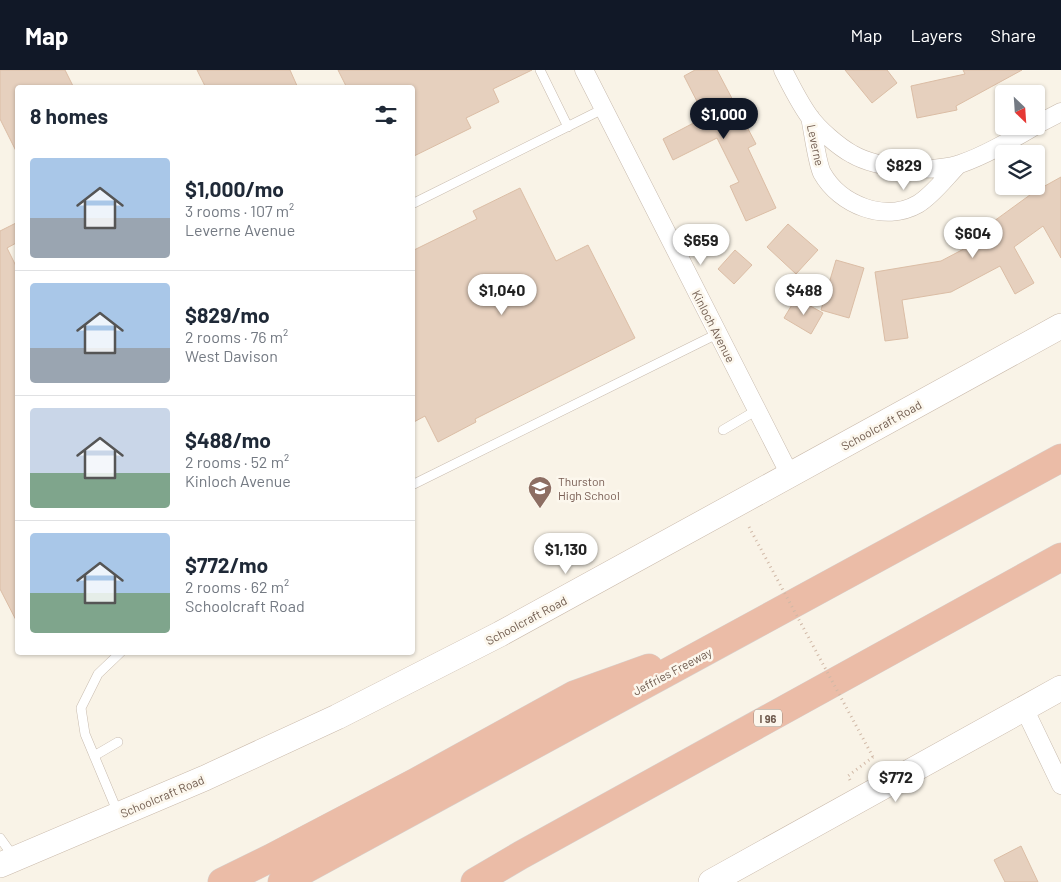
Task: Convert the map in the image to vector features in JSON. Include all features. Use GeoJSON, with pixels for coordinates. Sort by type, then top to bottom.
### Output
{"type":"FeatureCollection","features":[{"type":"Feature","properties":{"kind":"highway","name":"Jeffries Freeway"},"geometry":{"type":"LineString","coordinates":[[282,882],[738,636],[1061,458]]}},
{"type":"Feature","properties":{"kind":"highway","name":"I 96"},"geometry":{"type":"LineString","coordinates":[[476,882],[520,855],[1061,557]]}},
{"type":"Feature","properties":{"kind":"highway"},"geometry":{"type":"LineString","coordinates":[[222,882],[416,782],[574,695],[738,636]]}},
{"type":"Feature","properties":{"kind":"main road","name":"Schoolcraft Road"},"geometry":{"type":"LineString","coordinates":[[8,861],[205,778],[337,717],[500,634],[1061,326]]}},
{"type":"Feature","properties":{"kind":"main road"},"geometry":{"type":"LineString","coordinates":[[711,882],[1061,688]]}},
{"type":"Feature","properties":{"kind":"street","name":"Kinloch Avenue"},"geometry":{"type":"LineString","coordinates":[[584,70],[790,475]]}},
{"type":"Feature","properties":{"kind":"street"},"geometry":{"type":"LineString","coordinates":[[783,70],[810,118],[832,139],[853,155],[881,164],[905,169],[928,169],[959,164],[986,153],[1019,135]]}},
{"type":"Feature","properties":{"kind":"street"},"geometry":{"type":"LineString","coordinates":[[1045,121],[1061,112]]}},
{"type":"Feature","properties":{"kind":"street","name":"Leverne"},"geometry":{"type":"LineString","coordinates":[[810,118],[821,171],[840,195],[860,207],[876,211],[894,211],[917,204],[932,192],[959,164]]}},
{"type":"Feature","properties":{"kind":"street"},"geometry":{"type":"LineString","coordinates":[[1024,708],[1061,785]]}},
{"type":"Feature","properties":{"kind":"lane"},"geometry":{"type":"LineString","coordinates":[[540,70],[568,127]]}},
{"type":"Feature","properties":{"kind":"lane"},"geometry":{"type":"LineString","coordinates":[[415,203],[603,109]]}},
{"type":"Feature","properties":{"kind":"lane"},"geometry":{"type":"LineString","coordinates":[[415,484],[718,334]]}},
{"type":"Feature","properties":{"kind":"lane"},"geometry":{"type":"LineString","coordinates":[[723,430],[757,410]]}},
{"type":"Feature","properties":{"kind":"lane"},"geometry":{"type":"LineString","coordinates":[[118,655],[98,674],[81,708],[85,734],[119,814]]}},
{"type":"Feature","properties":{"kind":"lane"},"geometry":{"type":"LineString","coordinates":[[94,756],[118,742]]}},
{"type":"Feature","properties":{"kind":"lane"},"geometry":{"type":"LineString","coordinates":[[0,838],[8,861]]}},
{"type":"Feature","properties":{"kind":"path"},"geometry":{"type":"LineString","coordinates":[[749,528],[873,757]]}},
{"type":"Feature","properties":{"kind":"building"},"geometry":{"type":"Polygon","coordinates":[[[0,70],[65,70],[72,85],[15,85],[15,149],[0,119],[0,70]]]}},
{"type":"Feature","properties":{"kind":"building"},"geometry":{"type":"Polygon","coordinates":[[[197,70],[290,70],[297,85],[204,85],[197,70]]]}},
{"type":"Feature","properties":{"kind":"building"},"geometry":{"type":"Polygon","coordinates":[[[338,70],[532,70],[493,89],[499,102],[466,118],[471,128],[415,156],[415,85],[346,85],[338,70]]]}},
{"type":"Feature","properties":{"kind":"building"},"geometry":{"type":"Polygon","coordinates":[[[695,70],[717,70],[756,144],[748,148],[776,208],[746,221],[730,186],[739,182],[717,138],[673,160],[663,139],[705,117],[684,76],[695,70]]]}},
{"type":"Feature","properties":{"kind":"building"},"geometry":{"type":"Polygon","coordinates":[[[845,70],[887,70],[897,83],[872,103],[845,70]]]}},
{"type":"Feature","properties":{"kind":"building"},"geometry":{"type":"Polygon","coordinates":[[[963,70],[1022,70],[956,106],[957,110],[917,118],[911,86],[965,74],[963,70]]]}},
{"type":"Feature","properties":{"kind":"building"},"geometry":{"type":"Polygon","coordinates":[[[1061,177],[1061,258],[1043,226],[1014,247],[1034,283],[1015,294],[1000,266],[951,292],[902,300],[908,338],[885,341],[875,272],[941,261],[996,232],[990,224],[1030,195],[1045,195],[1045,186],[1061,177]]]}},
{"type":"Feature","properties":{"kind":"building"},"geometry":{"type":"Polygon","coordinates":[[[520,188],[556,261],[588,245],[635,338],[475,419],[476,422],[438,442],[425,416],[415,421],[415,250],[477,219],[473,211],[520,188]]]}},
{"type":"Feature","properties":{"kind":"building"},"geometry":{"type":"Polygon","coordinates":[[[15,224],[15,244],[7,248],[15,264],[15,618],[0,589],[0,231],[15,224]]]}},
{"type":"Feature","properties":{"kind":"building"},"geometry":{"type":"Polygon","coordinates":[[[788,224],[818,250],[796,274],[767,247],[788,224]]]}},
{"type":"Feature","properties":{"kind":"building"},"geometry":{"type":"Polygon","coordinates":[[[735,250],[752,265],[734,284],[718,269],[735,250]]]}},
{"type":"Feature","properties":{"kind":"building"},"geometry":{"type":"Polygon","coordinates":[[[836,260],[864,268],[849,318],[821,310],[836,260]]]}},
{"type":"Feature","properties":{"kind":"building"},"geometry":{"type":"Polygon","coordinates":[[[796,298],[823,313],[811,334],[784,318],[796,298]]]}},
{"type":"Feature","properties":{"kind":"building"},"geometry":{"type":"Polygon","coordinates":[[[1021,846],[1038,882],[1005,882],[994,860],[1021,846]]]}},
{"type":"Feature","properties":{"kind":"place","name":"Thurston High School"},"geometry":{"type":"Point","coordinates":[540,509]}}]}
